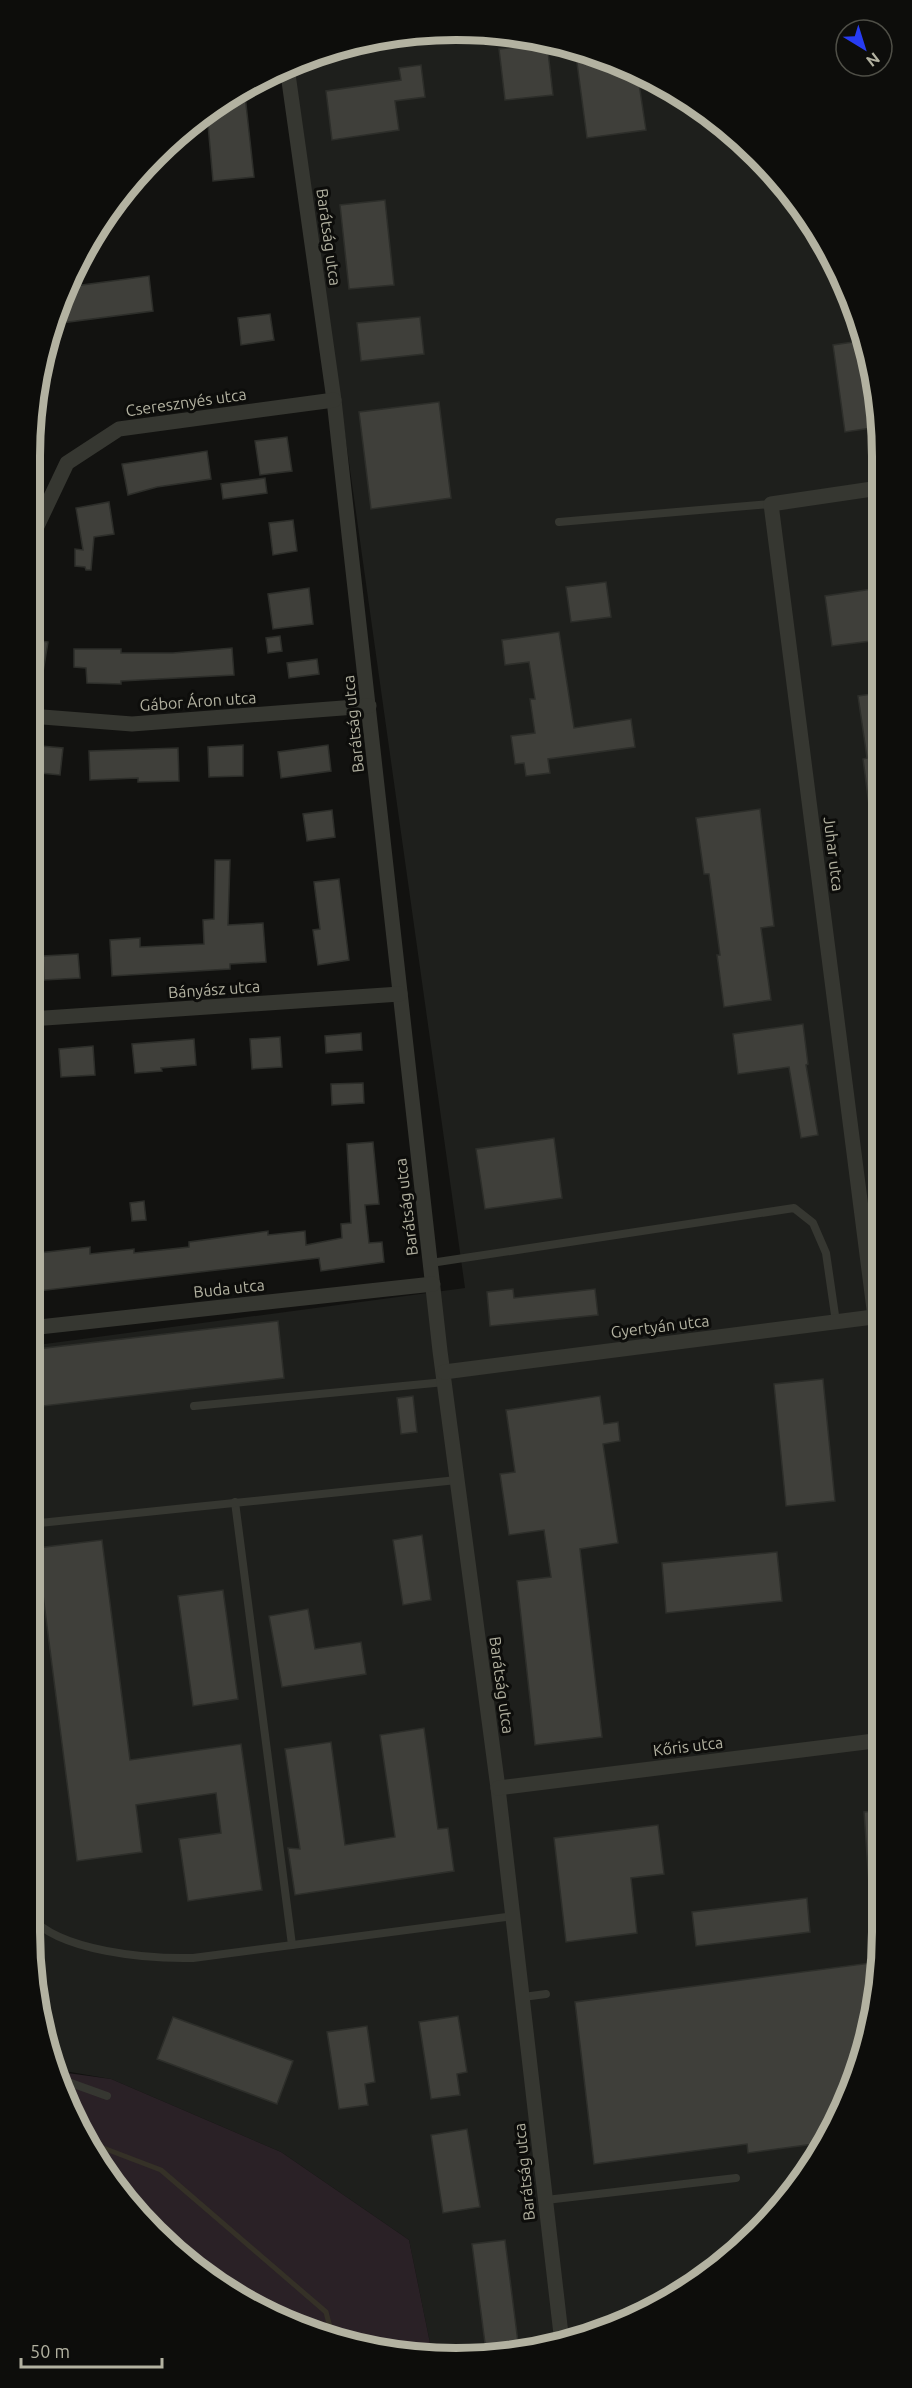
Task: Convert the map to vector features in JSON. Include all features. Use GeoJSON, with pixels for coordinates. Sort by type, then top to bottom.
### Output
{"type":"FeatureCollection","features":[{"type":"Feature","properties":{"kind":"street","name":"Barátság utca"},"geometry":{"type":"LineString","coordinates":[[288,76],[334,400],[430,1263],[514,1916],[561,2334]]}},
{"type":"Feature","properties":{"kind":"street","name":"Cseresznyés utca"},"geometry":{"type":"LineString","coordinates":[[40,520],[67,463],[119,429],[334,400]]}},
{"type":"Feature","properties":{"kind":"street"},"geometry":{"type":"LineString","coordinates":[[771,504],[872,489]]}},
{"type":"Feature","properties":{"kind":"street","name":"Juhar utca"},"geometry":{"type":"LineString","coordinates":[[771,504],[872,1270]]}},
{"type":"Feature","properties":{"kind":"street","name":"Gábor Áron utca"},"geometry":{"type":"LineString","coordinates":[[40,717],[132,724],[369,706]]}},
{"type":"Feature","properties":{"kind":"street","name":"Bányász utca"},"geometry":{"type":"LineString","coordinates":[[40,1018],[400,994]]}},
{"type":"Feature","properties":{"kind":"street","name":"Buda utca"},"geometry":{"type":"LineString","coordinates":[[40,1327],[433,1284]]}},
{"type":"Feature","properties":{"kind":"street","name":"Gyertyán utca"},"geometry":{"type":"LineString","coordinates":[[444,1377],[872,1317]]}},
{"type":"Feature","properties":{"kind":"street","name":"Kőris utca"},"geometry":{"type":"LineString","coordinates":[[498,1788],[872,1741]]}},
{"type":"Feature","properties":{"kind":"lane"},"geometry":{"type":"LineString","coordinates":[[559,522],[771,504]]}},
{"type":"Feature","properties":{"kind":"lane"},"geometry":{"type":"LineString","coordinates":[[430,1263],[794,1208],[813,1223],[826,1253],[836,1322]]}},
{"type":"Feature","properties":{"kind":"lane"},"geometry":{"type":"LineString","coordinates":[[194,1406],[444,1377]]}},
{"type":"Feature","properties":{"kind":"lane"},"geometry":{"type":"LineString","coordinates":[[40,1523],[457,1480]]}},
{"type":"Feature","properties":{"kind":"lane"},"geometry":{"type":"LineString","coordinates":[[235,1502],[292,1945]]}},
{"type":"Feature","properties":{"kind":"lane"},"geometry":{"type":"LineString","coordinates":[[40,1925],[64,1939],[89,1947],[156,1959],[193,1958],[514,1916]]}},
{"type":"Feature","properties":{"kind":"lane"},"geometry":{"type":"LineString","coordinates":[[523,1997],[546,1994]]}},
{"type":"Feature","properties":{"kind":"lane"},"geometry":{"type":"LineString","coordinates":[[69,2082],[107,2096]]}},
{"type":"Feature","properties":{"kind":"lane"},"geometry":{"type":"LineString","coordinates":[[546,2200],[736,2178]]}},
{"type":"Feature","properties":{"kind":"shaded area"},"geometry":{"type":"Polygon","coordinates":[[[456,40],[537,48],[590,63],[640,83],[709,126],[750,162],[768,182],[786,203],[816,248],[840,297],[864,375],[872,456],[872,1932],[864,2013],[840,2091],[816,2140],[801,2163],[786,2185],[750,2226],[709,2262],[687,2277],[640,2305],[615,2316],[537,2340],[456,2348],[431,2347],[409,2240],[281,2152],[111,2079],[65,2071],[48,2013],[40,1932],[40,1345],[465,1288],[294,73],[375,48],[456,40]]]}},
{"type":"Feature","properties":{"kind":"shaded area"},"geometry":{"type":"Polygon","coordinates":[[[65,2073],[111,2079],[281,2152],[409,2240],[431,2347],[375,2340],[322,2325],[272,2305],[203,2262],[182,2244],[162,2226],[126,2185],[83,2116],[65,2073]]]}},
{"type":"Feature","properties":{"kind":"building"},"geometry":{"type":"Polygon","coordinates":[[[523,46],[548,51],[553,95],[505,100],[499,49],[523,46]]]}},
{"type":"Feature","properties":{"kind":"building"},"geometry":{"type":"Polygon","coordinates":[[[576,59],[639,82],[646,130],[587,138],[576,59]]]}},
{"type":"Feature","properties":{"kind":"building"},"geometry":{"type":"Polygon","coordinates":[[[421,65],[425,97],[395,101],[399,130],[332,140],[326,91],[401,80],[399,68],[421,65]]]}},
{"type":"Feature","properties":{"kind":"building"},"geometry":{"type":"Polygon","coordinates":[[[245,98],[254,177],[213,181],[208,123],[245,98]]]}},
{"type":"Feature","properties":{"kind":"building"},"geometry":{"type":"Polygon","coordinates":[[[385,200],[394,285],[349,289],[340,205],[385,200]]]}},
{"type":"Feature","properties":{"kind":"building"},"geometry":{"type":"Polygon","coordinates":[[[149,276],[153,311],[63,323],[77,286],[149,276]]]}},
{"type":"Feature","properties":{"kind":"building"},"geometry":{"type":"Polygon","coordinates":[[[270,314],[274,340],[241,345],[238,318],[270,314]]]}},
{"type":"Feature","properties":{"kind":"building"},"geometry":{"type":"Polygon","coordinates":[[[420,317],[424,354],[361,361],[357,323],[420,317]]]}},
{"type":"Feature","properties":{"kind":"building"},"geometry":{"type":"Polygon","coordinates":[[[855,342],[864,375],[871,428],[845,432],[833,345],[855,342]]]}},
{"type":"Feature","properties":{"kind":"building"},"geometry":{"type":"Polygon","coordinates":[[[439,402],[451,498],[371,509],[359,412],[439,402]]]}},
{"type":"Feature","properties":{"kind":"building"},"geometry":{"type":"Polygon","coordinates":[[[287,437],[292,471],[260,475],[255,441],[287,437]]]}},
{"type":"Feature","properties":{"kind":"building"},"geometry":{"type":"Polygon","coordinates":[[[207,451],[211,479],[157,487],[128,495],[122,464],[207,451]]]}},
{"type":"Feature","properties":{"kind":"building"},"geometry":{"type":"Polygon","coordinates":[[[265,478],[267,493],[223,499],[221,484],[265,478]]]}},
{"type":"Feature","properties":{"kind":"building"},"geometry":{"type":"Polygon","coordinates":[[[109,502],[114,534],[94,537],[91,570],[75,566],[75,549],[83,550],[76,508],[109,502]]]}},
{"type":"Feature","properties":{"kind":"building"},"geometry":{"type":"Polygon","coordinates":[[[293,520],[297,551],[273,555],[269,523],[293,520]]]}},
{"type":"Feature","properties":{"kind":"building"},"geometry":{"type":"Polygon","coordinates":[[[606,582],[611,617],[571,622],[566,587],[606,582]]]}},
{"type":"Feature","properties":{"kind":"building"},"geometry":{"type":"Polygon","coordinates":[[[309,588],[313,624],[273,629],[268,594],[309,588]]]}},
{"type":"Feature","properties":{"kind":"building"},"geometry":{"type":"Polygon","coordinates":[[[872,589],[872,641],[832,646],[825,596],[872,589]]]}},
{"type":"Feature","properties":{"kind":"building"},"geometry":{"type":"Polygon","coordinates":[[[559,632],[574,728],[631,719],[635,747],[548,759],[550,773],[526,776],[524,763],[515,764],[511,736],[535,733],[530,699],[535,699],[529,662],[505,665],[502,640],[559,632]]]}},
{"type":"Feature","properties":{"kind":"building"},"geometry":{"type":"Polygon","coordinates":[[[280,636],[282,651],[268,653],[266,638],[280,636]]]}},
{"type":"Feature","properties":{"kind":"building"},"geometry":{"type":"Polygon","coordinates":[[[40,641],[48,642],[40,690],[40,641]]]}},
{"type":"Feature","properties":{"kind":"building"},"geometry":{"type":"Polygon","coordinates":[[[232,648],[234,675],[121,681],[121,684],[87,683],[86,668],[74,667],[74,649],[121,649],[121,653],[173,653],[232,648]]]}},
{"type":"Feature","properties":{"kind":"building"},"geometry":{"type":"Polygon","coordinates":[[[317,659],[319,674],[289,678],[287,663],[317,659]]]}},
{"type":"Feature","properties":{"kind":"building"},"geometry":{"type":"Polygon","coordinates":[[[872,694],[872,813],[870,813],[863,759],[867,758],[858,696],[872,694]]]}},
{"type":"Feature","properties":{"kind":"building"},"geometry":{"type":"Polygon","coordinates":[[[243,745],[243,776],[209,777],[208,747],[243,745]]]}},
{"type":"Feature","properties":{"kind":"building"},"geometry":{"type":"Polygon","coordinates":[[[328,745],[331,771],[281,778],[278,752],[328,745]]]}},
{"type":"Feature","properties":{"kind":"building"},"geometry":{"type":"Polygon","coordinates":[[[40,746],[63,748],[60,775],[40,773],[40,746]]]}},
{"type":"Feature","properties":{"kind":"building"},"geometry":{"type":"Polygon","coordinates":[[[178,748],[179,781],[138,782],[138,778],[90,780],[89,751],[178,748]]]}},
{"type":"Feature","properties":{"kind":"building"},"geometry":{"type":"Polygon","coordinates":[[[760,809],[774,926],[761,928],[771,1000],[724,1007],[717,955],[720,955],[709,874],[704,874],[696,818],[760,809]]]}},
{"type":"Feature","properties":{"kind":"building"},"geometry":{"type":"Polygon","coordinates":[[[332,810],[335,837],[307,841],[303,814],[332,810]]]}},
{"type":"Feature","properties":{"kind":"building"},"geometry":{"type":"Polygon","coordinates":[[[215,860],[230,860],[228,925],[263,923],[266,962],[230,964],[230,969],[112,976],[110,940],[140,938],[140,947],[204,944],[203,920],[214,919],[215,860]]]}},
{"type":"Feature","properties":{"kind":"building"},"geometry":{"type":"Polygon","coordinates":[[[339,879],[349,960],[318,965],[313,930],[320,929],[314,882],[339,879]]]}},
{"type":"Feature","properties":{"kind":"building"},"geometry":{"type":"Polygon","coordinates":[[[78,954],[80,978],[44,980],[43,956],[78,954]]]}},
{"type":"Feature","properties":{"kind":"building"},"geometry":{"type":"Polygon","coordinates":[[[803,1024],[808,1064],[806,1065],[818,1135],[801,1138],[789,1067],[738,1074],[733,1034],[803,1024]]]}},
{"type":"Feature","properties":{"kind":"building"},"geometry":{"type":"Polygon","coordinates":[[[361,1033],[362,1050],[326,1053],[325,1036],[361,1033]]]}},
{"type":"Feature","properties":{"kind":"building"},"geometry":{"type":"Polygon","coordinates":[[[280,1037],[282,1067],[252,1069],[250,1039],[280,1037]]]}},
{"type":"Feature","properties":{"kind":"building"},"geometry":{"type":"Polygon","coordinates":[[[194,1039],[196,1065],[135,1073],[132,1044],[194,1039]]]}},
{"type":"Feature","properties":{"kind":"building"},"geometry":{"type":"Polygon","coordinates":[[[93,1046],[95,1075],[61,1077],[59,1049],[93,1046]]]}},
{"type":"Feature","properties":{"kind":"building"},"geometry":{"type":"Polygon","coordinates":[[[363,1083],[364,1103],[332,1105],[331,1084],[363,1083]]]}},
{"type":"Feature","properties":{"kind":"building"},"geometry":{"type":"Polygon","coordinates":[[[554,1138],[562,1198],[485,1209],[476,1149],[554,1138]]]}},
{"type":"Feature","properties":{"kind":"building"},"geometry":{"type":"Polygon","coordinates":[[[373,1142],[379,1204],[365,1205],[369,1243],[382,1242],[384,1262],[321,1271],[319,1258],[40,1291],[40,1253],[90,1247],[90,1254],[134,1249],[134,1253],[189,1247],[189,1242],[268,1231],[268,1235],[305,1231],[306,1245],[342,1238],[341,1224],[351,1223],[347,1144],[373,1142]]]}},
{"type":"Feature","properties":{"kind":"building"},"geometry":{"type":"Polygon","coordinates":[[[144,1201],[146,1220],[132,1221],[130,1203],[144,1201]]]}},
{"type":"Feature","properties":{"kind":"building"},"geometry":{"type":"Polygon","coordinates":[[[513,1289],[514,1298],[595,1289],[598,1315],[490,1326],[487,1292],[513,1289]]]}},
{"type":"Feature","properties":{"kind":"building"},"geometry":{"type":"Polygon","coordinates":[[[278,1321],[284,1378],[43,1406],[40,1349],[278,1321]]]}},
{"type":"Feature","properties":{"kind":"building"},"geometry":{"type":"Polygon","coordinates":[[[823,1379],[835,1501],[786,1506],[774,1384],[823,1379]]]}},
{"type":"Feature","properties":{"kind":"building"},"geometry":{"type":"Polygon","coordinates":[[[413,1396],[417,1432],[401,1434],[397,1398],[413,1396]]]}},
{"type":"Feature","properties":{"kind":"building"},"geometry":{"type":"Polygon","coordinates":[[[600,1396],[604,1424],[618,1422],[620,1441],[603,1444],[618,1543],[580,1549],[602,1737],[535,1745],[517,1581],[551,1577],[544,1530],[509,1535],[500,1474],[515,1472],[506,1410],[600,1396]]]}},
{"type":"Feature","properties":{"kind":"building"},"geometry":{"type":"Polygon","coordinates":[[[422,1535],[431,1600],[403,1605],[393,1540],[422,1535]]]}},
{"type":"Feature","properties":{"kind":"building"},"geometry":{"type":"Polygon","coordinates":[[[102,1540],[130,1760],[241,1744],[262,1890],[188,1901],[179,1839],[221,1833],[216,1793],[136,1805],[142,1852],[77,1861],[40,1571],[40,1548],[102,1540]]]}},
{"type":"Feature","properties":{"kind":"building"},"geometry":{"type":"Polygon","coordinates":[[[777,1552],[782,1601],[666,1613],[662,1563],[777,1552]]]}},
{"type":"Feature","properties":{"kind":"building"},"geometry":{"type":"Polygon","coordinates":[[[223,1590],[238,1699],[193,1706],[178,1596],[223,1590]]]}},
{"type":"Feature","properties":{"kind":"building"},"geometry":{"type":"Polygon","coordinates":[[[308,1609],[315,1649],[361,1642],[366,1674],[282,1687],[269,1616],[308,1609]]]}},
{"type":"Feature","properties":{"kind":"building"},"geometry":{"type":"Polygon","coordinates":[[[424,1728],[438,1829],[448,1828],[454,1871],[295,1895],[288,1848],[300,1849],[285,1749],[331,1742],[345,1845],[395,1837],[380,1735],[424,1728]]]}},
{"type":"Feature","properties":{"kind":"building"},"geometry":{"type":"Polygon","coordinates":[[[872,1811],[872,1898],[870,1898],[864,1812],[872,1811]]]}},
{"type":"Feature","properties":{"kind":"building"},"geometry":{"type":"Polygon","coordinates":[[[658,1825],[664,1874],[631,1878],[637,1933],[566,1942],[554,1838],[658,1825]]]}},
{"type":"Feature","properties":{"kind":"building"},"geometry":{"type":"Polygon","coordinates":[[[807,1898],[810,1932],[696,1946],[692,1912],[807,1898]]]}},
{"type":"Feature","properties":{"kind":"building"},"geometry":{"type":"Polygon","coordinates":[[[871,1963],[864,2013],[849,2066],[829,2116],[814,2142],[748,2153],[747,2144],[594,2164],[575,2002],[871,1963]]]}},
{"type":"Feature","properties":{"kind":"building"},"geometry":{"type":"Polygon","coordinates":[[[458,2016],[467,2072],[457,2074],[460,2095],[431,2099],[419,2022],[458,2016]]]}},
{"type":"Feature","properties":{"kind":"building"},"geometry":{"type":"Polygon","coordinates":[[[173,2017],[293,2061],[277,2104],[157,2059],[173,2017]]]}},
{"type":"Feature","properties":{"kind":"building"},"geometry":{"type":"Polygon","coordinates":[[[367,2026],[375,2082],[365,2084],[368,2105],[339,2109],[327,2032],[367,2026]]]}},
{"type":"Feature","properties":{"kind":"building"},"geometry":{"type":"Polygon","coordinates":[[[467,2129],[480,2207],[443,2213],[431,2135],[467,2129]]]}},
{"type":"Feature","properties":{"kind":"building"},"geometry":{"type":"Polygon","coordinates":[[[505,2240],[518,2343],[485,2347],[472,2244],[505,2240]]]}},
{"type":"Feature","properties":{"kind":"waterway"},"geometry":{"type":"LineString","coordinates":[[101,2147],[161,2170],[326,2312],[330,2327]]}}]}
